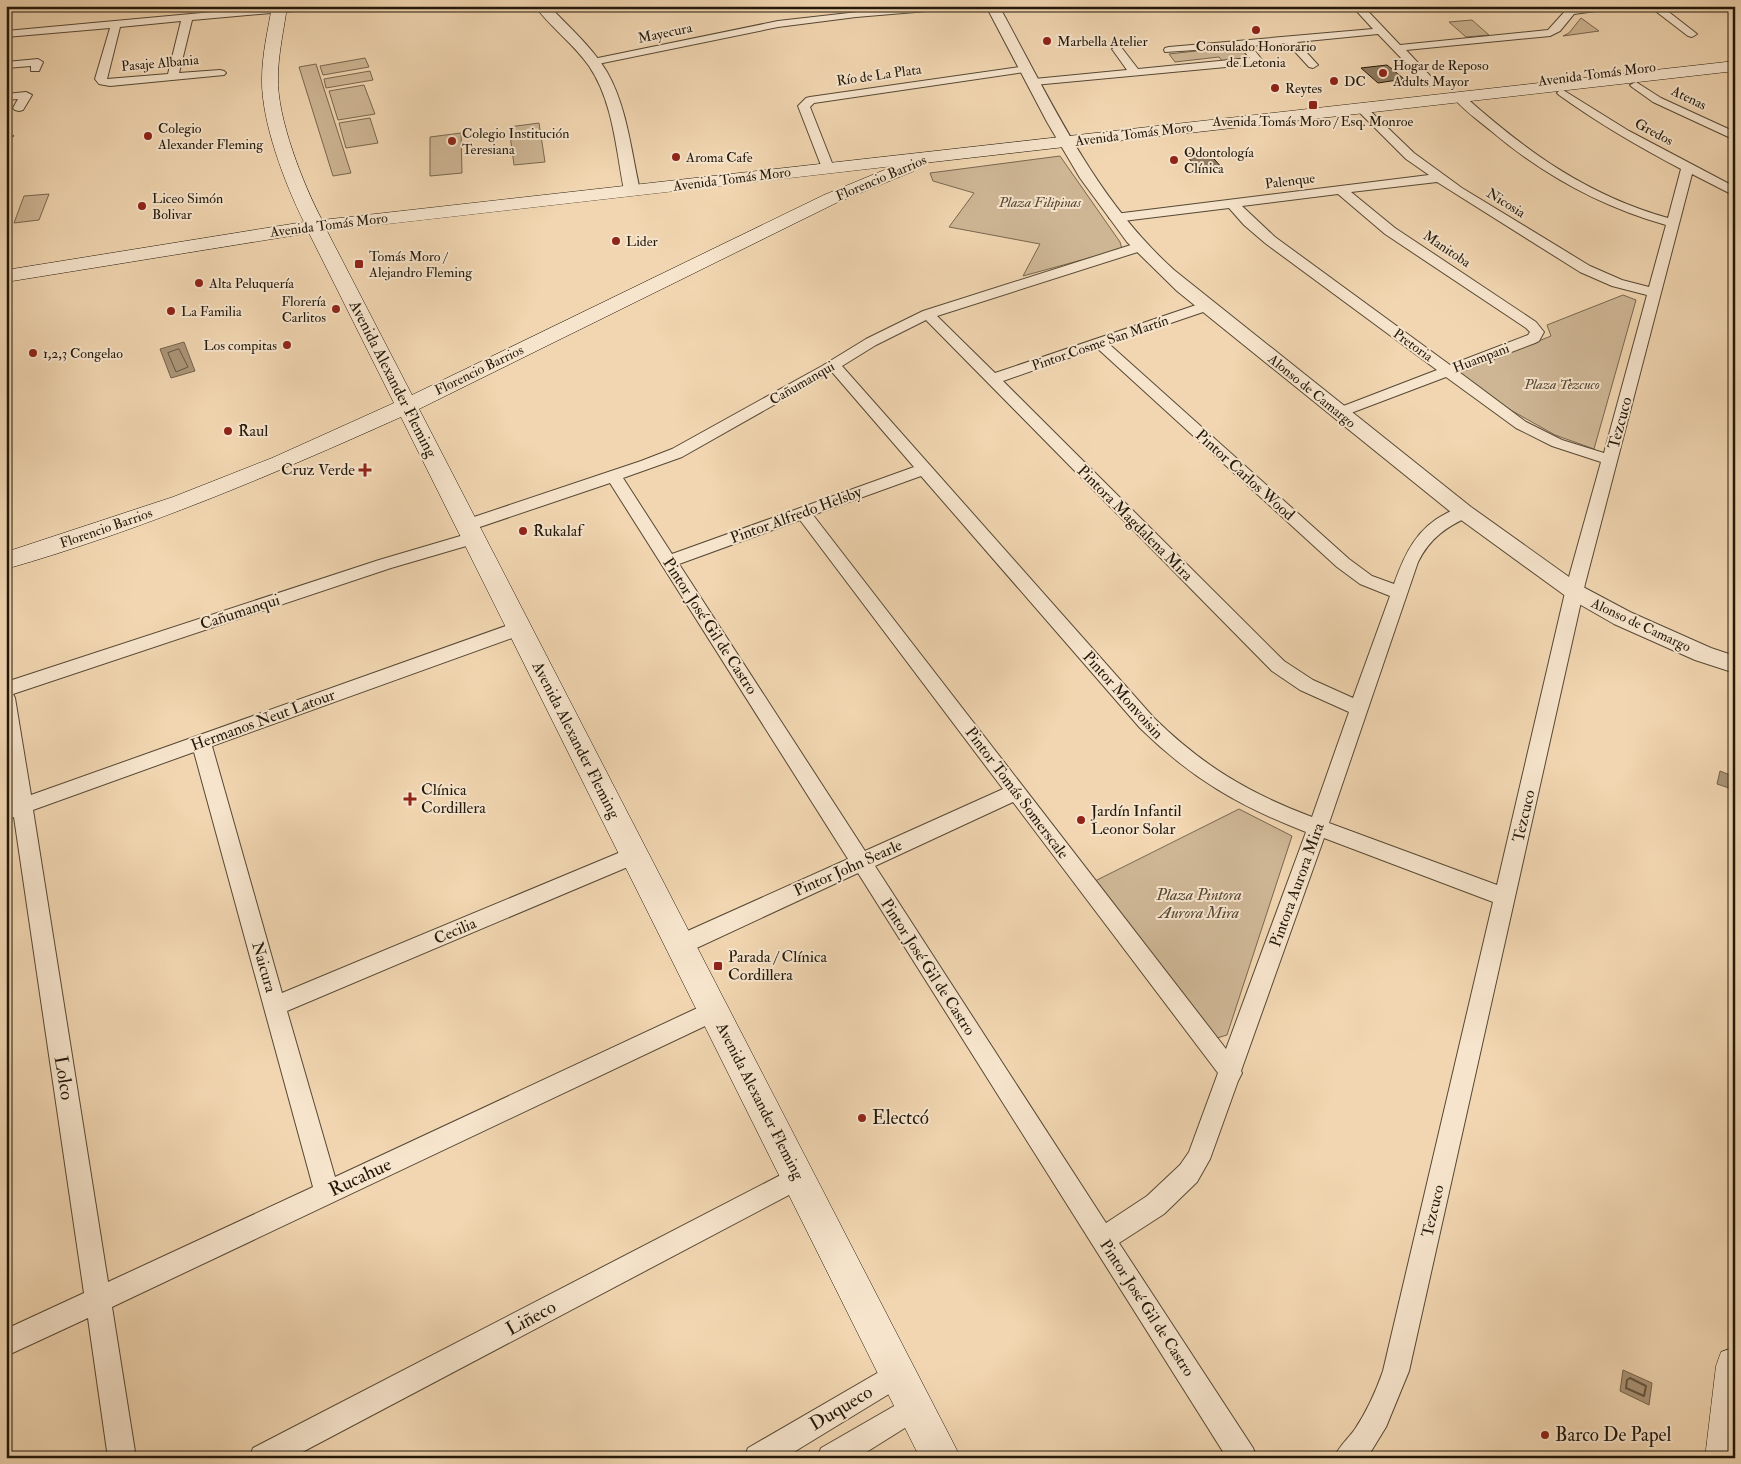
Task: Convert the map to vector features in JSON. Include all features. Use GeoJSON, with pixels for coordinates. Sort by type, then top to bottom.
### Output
{"type":"FeatureCollection","features":[{"type":"Feature","properties":{"kind":"main road","name":"Avenida Alexander Fleming"},"geometry":{"type":"LineString","coordinates":[[280,8],[270,66],[272,101],[281,139],[310,214],[940,1458]]}},
{"type":"Feature","properties":{"kind":"main road","name":"Avenida Tomás Moro"},"geometry":{"type":"LineString","coordinates":[[1459,97],[1552,79],[1735,57]]}},
{"type":"Feature","properties":{"kind":"main road","name":"Avenida Tomás Moro"},"geometry":{"type":"LineString","coordinates":[[6,276],[316,226],[1735,66]]}},
{"type":"Feature","properties":{"kind":"main road","name":"Avenida Tomás Moro"},"geometry":{"type":"LineString","coordinates":[[1459,97],[1563,93],[1735,74]]}},
{"type":"Feature","properties":{"kind":"main road"},"geometry":{"type":"LineString","coordinates":[[1431,83],[1452,88],[1552,79]]}},
{"type":"Feature","properties":{"kind":"main road"},"geometry":{"type":"LineString","coordinates":[[1431,83],[1436,93],[1436,100]]}},
{"type":"Feature","properties":{"kind":"main road","name":"Florencio Barrios"},"geometry":{"type":"LineString","coordinates":[[6,561],[142,517],[232,483],[407,406],[830,199],[932,156]]}},
{"type":"Feature","properties":{"kind":"main road","name":"Florencio Barrios"},"geometry":{"type":"LineString","coordinates":[[830,199],[891,161]]}},
{"type":"Feature","properties":{"kind":"main road"},"geometry":{"type":"LineString","coordinates":[[1725,1458],[1735,1366]]}},
{"type":"Feature","properties":{"kind":"street"},"geometry":{"type":"LineString","coordinates":[[6,34],[280,8],[346,6]]}},
{"type":"Feature","properties":{"kind":"street"},"geometry":{"type":"LineString","coordinates":[[541,6],[593,62],[611,97],[632,190]]}},
{"type":"Feature","properties":{"kind":"street","name":"Mayecura"},"geometry":{"type":"LineString","coordinates":[[593,62],[778,24],[856,14],[951,6]]}},
{"type":"Feature","properties":{"kind":"street","name":"Alonso de Camargo"},"geometry":{"type":"LineString","coordinates":[[992,6],[1067,142],[1115,218],[1140,247],[1207,306],[1338,413],[1464,512],[1575,592],[1622,618],[1703,654],[1735,665]]}},
{"type":"Feature","properties":{"kind":"street"},"geometry":{"type":"LineString","coordinates":[[1357,6],[1431,83]]}},
{"type":"Feature","properties":{"kind":"street"},"geometry":{"type":"LineString","coordinates":[[1398,48],[1550,32],[1556,30],[1566,14],[1571,11],[1610,6]]}},
{"type":"Feature","properties":{"kind":"street"},"geometry":{"type":"LineString","coordinates":[[1654,6],[1692,34]]}},
{"type":"Feature","properties":{"kind":"street"},"geometry":{"type":"LineString","coordinates":[[172,77],[188,18]]}},
{"type":"Feature","properties":{"kind":"street","name":"Pasaje Albania"},"geometry":{"type":"LineString","coordinates":[[116,24],[101,79],[103,82],[110,83],[220,73]]}},
{"type":"Feature","properties":{"kind":"street"},"geometry":{"type":"LineString","coordinates":[[1169,50],[1381,31]]}},
{"type":"Feature","properties":{"kind":"street"},"geometry":{"type":"LineString","coordinates":[[1289,39],[1313,65]]}},
{"type":"Feature","properties":{"kind":"street"},"geometry":{"type":"LineString","coordinates":[[1034,82],[1258,61],[1242,43]]}},
{"type":"Feature","properties":{"kind":"street"},"geometry":{"type":"LineString","coordinates":[[1117,49],[1135,72]]}},
{"type":"Feature","properties":{"kind":"street"},"geometry":{"type":"LineString","coordinates":[[6,65],[38,62],[35,69]]}},
{"type":"Feature","properties":{"kind":"street","name":"Río de La Plata"},"geometry":{"type":"LineString","coordinates":[[828,168],[804,106],[810,100],[1027,69]]}},
{"type":"Feature","properties":{"kind":"street","name":"Atenas"},"geometry":{"type":"LineString","coordinates":[[1636,85],[1658,100],[1733,134]]}},
{"type":"Feature","properties":{"kind":"street","name":"Gredos"},"geometry":{"type":"LineString","coordinates":[[1563,93],[1589,113],[1735,192]]}},
{"type":"Feature","properties":{"kind":"street"},"geometry":{"type":"LineString","coordinates":[[6,97],[26,95],[19,108]]}},
{"type":"Feature","properties":{"kind":"street"},"geometry":{"type":"LineString","coordinates":[[1459,97],[1504,138],[1556,174],[1618,207],[1673,223]]}},
{"type":"Feature","properties":{"kind":"street","name":"Nicosia"},"geometry":{"type":"LineString","coordinates":[[1361,108],[1410,156],[1438,178],[1584,269],[1618,283],[1654,293]]}},
{"type":"Feature","properties":{"kind":"street","name":"Tezcuco"},"geometry":{"type":"LineString","coordinates":[[1348,1458],[1372,1426],[1386,1400],[1396,1371],[1575,592],[1688,167]]}},
{"type":"Feature","properties":{"kind":"street","name":"Palenque"},"geometry":{"type":"LineString","coordinates":[[1115,218],[1438,178]]}},
{"type":"Feature","properties":{"kind":"street","name":"Manitoba"},"geometry":{"type":"LineString","coordinates":[[1341,190],[1376,221],[1530,325],[1537,332]]}},
{"type":"Feature","properties":{"kind":"street","name":"Pretoria"},"geometry":{"type":"LineString","coordinates":[[1232,203],[1264,235],[1532,431],[1570,448],[1610,460]]}},
{"type":"Feature","properties":{"kind":"street","name":"Cañumanqui"},"geometry":{"type":"LineString","coordinates":[[6,689],[385,564],[677,452],[871,342],[928,314],[1140,247]]}},
{"type":"Feature","properties":{"kind":"street","name":"Pintor Cosme San Martín"},"geometry":{"type":"LineString","coordinates":[[993,379],[1207,306]]}},
{"type":"Feature","properties":{"kind":"street","name":"Pintora Magdalena Mira"},"geometry":{"type":"LineString","coordinates":[[928,314],[1278,666],[1299,682],[1316,691],[1359,708]]}},
{"type":"Feature","properties":{"kind":"street","name":"Huampani"},"geometry":{"type":"LineString","coordinates":[[1338,413],[1534,338],[1537,332]]}},
{"type":"Feature","properties":{"kind":"street","name":"Pintor Carlos Wood"},"geometry":{"type":"LineString","coordinates":[[1099,343],[1343,564],[1366,580],[1400,593]]}},
{"type":"Feature","properties":{"kind":"street","name":"Pintor Monvoisin"},"geometry":{"type":"LineString","coordinates":[[833,365],[1165,742],[1186,760],[1227,788],[1268,808],[1505,897]]}},
{"type":"Feature","properties":{"kind":"street","name":"Pintor Alfredo Helsby"},"geometry":{"type":"LineString","coordinates":[[669,561],[924,469]]}},
{"type":"Feature","properties":{"kind":"street","name":"Pintor José Gil de Castro"},"geometry":{"type":"LineString","coordinates":[[614,476],[1243,1458]]}},
{"type":"Feature","properties":{"kind":"street","name":"Pintora Aurora Mira"},"geometry":{"type":"LineString","coordinates":[[1102,1239],[1152,1209],[1170,1195],[1186,1178],[1198,1159],[1318,827],[1410,562],[1421,540],[1436,526],[1464,512]]}},
{"type":"Feature","properties":{"kind":"street","name":"Pintor Tomás Somerscale"},"geometry":{"type":"LineString","coordinates":[[803,513],[1230,1073]]}},
{"type":"Feature","properties":{"kind":"street","name":"Hermanos Neut Latour"},"geometry":{"type":"LineString","coordinates":[[14,809],[520,628]]}},
{"type":"Feature","properties":{"kind":"street","name":"Lolco"},"geometry":{"type":"LineString","coordinates":[[6,698],[14,809],[98,1300],[122,1458]]}},
{"type":"Feature","properties":{"kind":"street","name":"Naicura"},"geometry":{"type":"LineString","coordinates":[[201,742],[327,1192]]}},
{"type":"Feature","properties":{"kind":"street","name":"Pintor John Searle"},"geometry":{"type":"LineString","coordinates":[[680,945],[1016,792]]}},
{"type":"Feature","properties":{"kind":"street","name":"Cecilia"},"geometry":{"type":"LineString","coordinates":[[275,1006],[635,855]]}},
{"type":"Feature","properties":{"kind":"street","name":"Rucahue"},"geometry":{"type":"LineString","coordinates":[[6,1343],[714,1011]]}},
{"type":"Feature","properties":{"kind":"street","name":"Liñeco"},"geometry":{"type":"LineString","coordinates":[[263,1458],[798,1178]]}},
{"type":"Feature","properties":{"kind":"street","name":"Duqueco"},"geometry":{"type":"LineString","coordinates":[[758,1458],[898,1374]]}},
{"type":"Feature","properties":{"kind":"street"},"geometry":{"type":"LineString","coordinates":[[831,1458],[915,1407]]}},
{"type":"Feature","properties":{"kind":"green space"},"geometry":{"type":"Polygon","coordinates":[[[1581,18],[1599,31],[1563,36],[1569,33],[1581,18]]]}},
{"type":"Feature","properties":{"kind":"green space"},"geometry":{"type":"Polygon","coordinates":[[[1472,20],[1489,35],[1466,37],[1449,22],[1472,20]]]}},
{"type":"Feature","properties":{"kind":"green space"},"geometry":{"type":"Polygon","coordinates":[[[1241,46],[1251,57],[1249,59],[1223,62],[1219,57],[1175,62],[1169,54],[1241,46]]]}},
{"type":"Feature","properties":{"kind":"green space"},"geometry":{"type":"Polygon","coordinates":[[[365,58],[369,67],[323,75],[320,66],[365,58]]]}},
{"type":"Feature","properties":{"kind":"green space"},"geometry":{"type":"Polygon","coordinates":[[[316,64],[351,173],[333,176],[299,67],[316,64]]]}},
{"type":"Feature","properties":{"kind":"green space"},"geometry":{"type":"Polygon","coordinates":[[[370,71],[373,80],[326,88],[324,79],[370,71]]]}},
{"type":"Feature","properties":{"kind":"green space"},"geometry":{"type":"Polygon","coordinates":[[[364,85],[375,114],[338,120],[329,91],[364,85]]]}},
{"type":"Feature","properties":{"kind":"green space"},"geometry":{"type":"Polygon","coordinates":[[[370,118],[378,143],[346,148],[339,123],[370,118]]]}},
{"type":"Feature","properties":{"kind":"green space"},"geometry":{"type":"Polygon","coordinates":[[[539,123],[545,162],[514,165],[509,127],[539,123]]]}},
{"type":"Feature","properties":{"kind":"green space"},"geometry":{"type":"Polygon","coordinates":[[[461,133],[462,173],[430,176],[430,137],[461,133]]]}},
{"type":"Feature","properties":{"kind":"green space","name":"Plaza Filipinas"},"geometry":{"type":"Polygon","coordinates":[[[1060,156],[1120,242],[1122,249],[1023,276],[1040,244],[949,227],[974,193],[933,181],[930,173],[1060,156]]]}},
{"type":"Feature","properties":{"kind":"green space"},"geometry":{"type":"Polygon","coordinates":[[[49,194],[39,220],[14,223],[24,196],[49,194]]]}},
{"type":"Feature","properties":{"kind":"green space","name":"Plaza Tezcuco"},"geometry":{"type":"Polygon","coordinates":[[[1623,295],[1636,300],[1594,449],[1555,435],[1507,408],[1459,373],[1551,336],[1547,325],[1623,295]]]}},
{"type":"Feature","properties":{"kind":"green space","name":"Plaza Pintora Aurora Mira"},"geometry":{"type":"Polygon","coordinates":[[[1239,809],[1292,836],[1227,1035],[1217,1038],[1095,881],[1239,809]]]}},
{"type":"Feature","properties":{"kind":"water"},"geometry":{"type":"Polygon","coordinates":[[[184,342],[195,371],[171,378],[160,349],[184,342]]]}},
{"type":"Feature","properties":{"kind":"water"},"geometry":{"type":"Polygon","coordinates":[[[1720,771],[1735,777],[1735,790],[1717,784],[1720,771]]]}},
{"type":"Feature","properties":{"kind":"water"},"geometry":{"type":"Polygon","coordinates":[[[1623,1370],[1652,1383],[1649,1405],[1620,1391],[1623,1370]]]}},
{"type":"Feature","properties":{"kind":"building","name":"Hogar de Reposo Adults Mayor"},"geometry":{"type":"Polygon","coordinates":[[[1387,65],[1404,79],[1378,83],[1361,68],[1387,65]]]}},
{"type":"Feature","properties":{"kind":"building"},"geometry":{"type":"Polygon","coordinates":[[[1207,151],[1223,169],[1201,172],[1185,154],[1207,151]]]}},
{"type":"Feature","properties":{"kind":"place","name":"Consulado Honorario de Letonia"},"geometry":{"type":"Point","coordinates":[1256,30]}},
{"type":"Feature","properties":{"kind":"place","name":"Marbella Atelier"},"geometry":{"type":"Point","coordinates":[1047,41]}},
{"type":"Feature","properties":{"kind":"place","name":"Hogar de Reposo Adults Mayor"},"geometry":{"type":"Point","coordinates":[1383,73]}},
{"type":"Feature","properties":{"kind":"place","name":"DC"},"geometry":{"type":"Point","coordinates":[1334,81]}},
{"type":"Feature","properties":{"kind":"place","name":"Reytes"},"geometry":{"type":"Point","coordinates":[1275,88]}},
{"type":"Feature","properties":{"kind":"place","name":"Avenida Tomás Moro / Esq. Monroe"},"geometry":{"type":"Point","coordinates":[1313,105]}},
{"type":"Feature","properties":{"kind":"place","name":"Colegio Alexander Fleming"},"geometry":{"type":"Point","coordinates":[148,136]}},
{"type":"Feature","properties":{"kind":"place","name":"Colegio Institución Teresiana"},"geometry":{"type":"Point","coordinates":[452,141]}},
{"type":"Feature","properties":{"kind":"place","name":"Aroma Cafe"},"geometry":{"type":"Point","coordinates":[676,157]}},
{"type":"Feature","properties":{"kind":"place","name":"Odontología Clínica"},"geometry":{"type":"Point","coordinates":[1174,160]}},
{"type":"Feature","properties":{"kind":"place","name":"Liceo Simón Bolivar"},"geometry":{"type":"Point","coordinates":[142,206]}},
{"type":"Feature","properties":{"kind":"place","name":"Lider"},"geometry":{"type":"Point","coordinates":[616,241]}},
{"type":"Feature","properties":{"kind":"place","name":"Tomás Moro / Alejandro Fleming"},"geometry":{"type":"Point","coordinates":[359,264]}},
{"type":"Feature","properties":{"kind":"place","name":"Alta Peluquería"},"geometry":{"type":"Point","coordinates":[199,283]}},
{"type":"Feature","properties":{"kind":"place","name":"Florería Carlitos"},"geometry":{"type":"Point","coordinates":[336,309]}},
{"type":"Feature","properties":{"kind":"place","name":"La Familia"},"geometry":{"type":"Point","coordinates":[171,311]}},
{"type":"Feature","properties":{"kind":"place","name":"Los compitas"},"geometry":{"type":"Point","coordinates":[287,345]}},
{"type":"Feature","properties":{"kind":"place","name":"1,2,3 Congelao"},"geometry":{"type":"Point","coordinates":[33,353]}},
{"type":"Feature","properties":{"kind":"place","name":"Raul"},"geometry":{"type":"Point","coordinates":[228,431]}},
{"type":"Feature","properties":{"kind":"place","name":"Cruz Verde"},"geometry":{"type":"Point","coordinates":[365,470]}},
{"type":"Feature","properties":{"kind":"place","name":"Rukalaf"},"geometry":{"type":"Point","coordinates":[523,531]}},
{"type":"Feature","properties":{"kind":"place","name":"Clínica Cordillera"},"geometry":{"type":"Point","coordinates":[410,799]}},
{"type":"Feature","properties":{"kind":"place","name":"Jardín Infantil Leonor Solar"},"geometry":{"type":"Point","coordinates":[1081,820]}},
{"type":"Feature","properties":{"kind":"place","name":"Parada / Clínica Cordillera"},"geometry":{"type":"Point","coordinates":[718,966]}},
{"type":"Feature","properties":{"kind":"place","name":"Electcó"},"geometry":{"type":"Point","coordinates":[862,1118]}},
{"type":"Feature","properties":{"kind":"place","name":"Barco De Papel"},"geometry":{"type":"Point","coordinates":[1545,1435]}}]}
